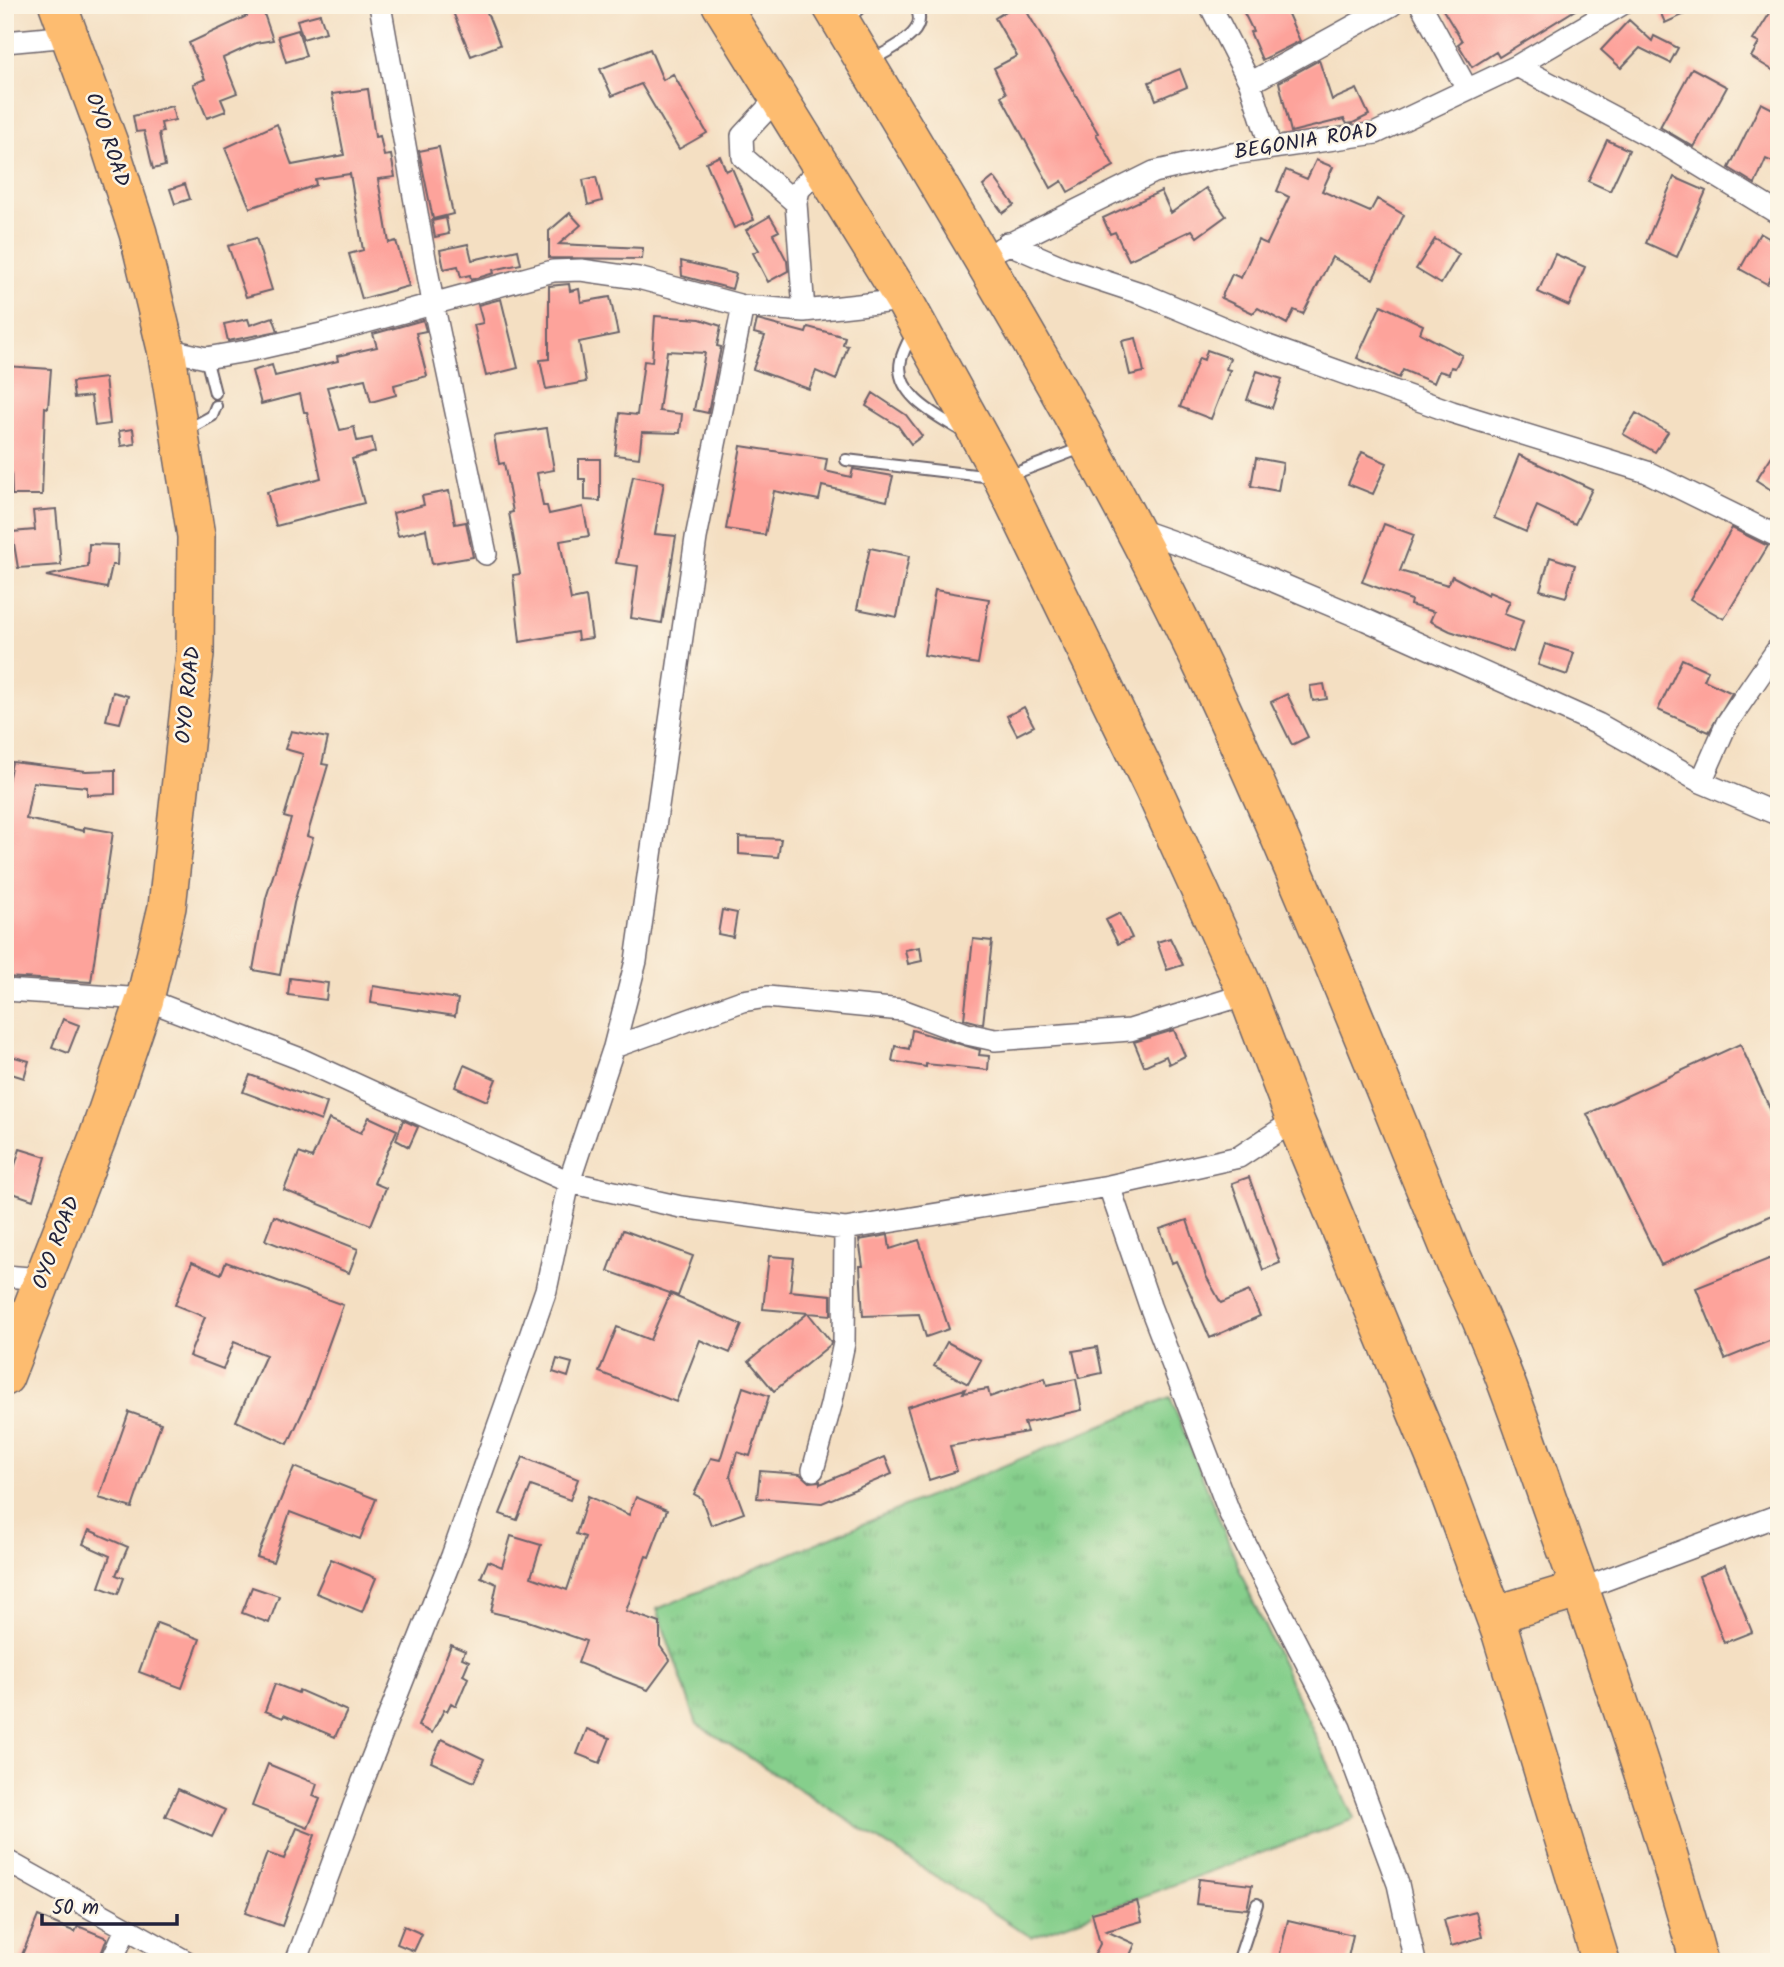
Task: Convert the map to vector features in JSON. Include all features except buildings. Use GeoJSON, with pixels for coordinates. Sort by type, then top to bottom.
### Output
{"type":"FeatureCollection","features":[{"type":"Feature","properties":{"kind":"highway"},"geometry":{"type":"LineString","coordinates":[[721,5],[910,312],[1002,478],[1153,788],[1247,994],[1295,1120],[1371,1298],[1494,1615],[1601,1962]]}},
{"type":"Feature","properties":{"kind":"highway"},"geometry":{"type":"LineString","coordinates":[[845,11],[866,64],[995,252],[1206,674],[1319,929],[1458,1270],[1485,1325],[1580,1589],[1679,1886],[1699,1962]]}},
{"type":"Feature","properties":{"kind":"highway","name":"OYO ROAD"},"geometry":{"type":"LineString","coordinates":[[5,1377],[98,1137],[145,999],[167,907],[195,654],[196,536],[182,433],[166,349],[138,233],[64,21]]}},
{"type":"Feature","properties":{"kind":"highway"},"geometry":{"type":"LineString","coordinates":[[1494,1615],[1580,1589]]}},
{"type":"Feature","properties":{"kind":"street"},"geometry":{"type":"LineString","coordinates":[[380,5],[433,303],[486,554]]}},
{"type":"Feature","properties":{"kind":"street"},"geometry":{"type":"LineString","coordinates":[[1210,5],[1250,83],[1271,148]]}},
{"type":"Feature","properties":{"kind":"street"},"geometry":{"type":"LineString","coordinates":[[1250,83],[1392,5]]}},
{"type":"Feature","properties":{"kind":"street"},"geometry":{"type":"LineString","coordinates":[[1421,5],[1467,89]]}},
{"type":"Feature","properties":{"kind":"street","name":"BEGONIA ROAD"},"geometry":{"type":"LineString","coordinates":[[995,252],[1154,172],[1271,148],[1376,133],[1517,66],[1621,5]]}},
{"type":"Feature","properties":{"kind":"street"},"geometry":{"type":"LineString","coordinates":[[5,42],[64,21]]}},
{"type":"Feature","properties":{"kind":"street"},"geometry":{"type":"LineString","coordinates":[[1517,66],[1666,145],[1779,214]]}},
{"type":"Feature","properties":{"kind":"street"},"geometry":{"type":"LineString","coordinates":[[779,96],[742,136],[743,157],[796,203]]}},
{"type":"Feature","properties":{"kind":"street"},"geometry":{"type":"LineString","coordinates":[[804,311],[796,203],[799,190],[820,167]]}},
{"type":"Feature","properties":{"kind":"street"},"geometry":{"type":"LineString","coordinates":[[995,252],[1067,269],[1143,294],[1257,342],[1426,403],[1647,472],[1779,537]]}},
{"type":"Feature","properties":{"kind":"street"},"geometry":{"type":"LineString","coordinates":[[166,349],[206,358],[326,333],[553,271],[581,270],[638,278],[743,306],[804,311],[910,312]]}},
{"type":"Feature","properties":{"kind":"street"},"geometry":{"type":"LineString","coordinates":[[296,1962],[363,1781],[452,1556],[529,1339],[546,1290],[569,1182],[614,1047],[636,961],[696,538],[743,306]]}},
{"type":"Feature","properties":{"kind":"street"},"geometry":{"type":"LineString","coordinates":[[1133,528],[1244,568],[1586,718],[1701,782],[1779,815]]}},
{"type":"Feature","properties":{"kind":"street"},"geometry":{"type":"LineString","coordinates":[[1701,782],[1727,723],[1779,646]]}},
{"type":"Feature","properties":{"kind":"street"},"geometry":{"type":"LineString","coordinates":[[5,990],[145,999],[298,1058],[569,1182],[681,1207],[845,1229],[1108,1186],[1239,1157],[1295,1120]]}},
{"type":"Feature","properties":{"kind":"street"},"geometry":{"type":"LineString","coordinates":[[614,1047],[742,1000],[767,997],[902,1010],[967,1034],[995,1040],[1130,1030],[1247,994]]}},
{"type":"Feature","properties":{"kind":"street"},"geometry":{"type":"LineString","coordinates":[[1108,1186],[1150,1306],[1230,1514],[1340,1728],[1398,1885],[1415,1962]]}},
{"type":"Feature","properties":{"kind":"street"},"geometry":{"type":"LineString","coordinates":[[813,1470],[844,1343],[845,1229]]}},
{"type":"Feature","properties":{"kind":"street"},"geometry":{"type":"LineString","coordinates":[[5,1276],[42,1279]]}},
{"type":"Feature","properties":{"kind":"street"},"geometry":{"type":"LineString","coordinates":[[1580,1589],[1779,1515]]}},
{"type":"Feature","properties":{"kind":"street"},"geometry":{"type":"LineString","coordinates":[[5,1860],[187,1962]]}},
{"type":"Feature","properties":{"kind":"street"},"geometry":{"type":"LineString","coordinates":[[111,1962],[126,1929]]}},
{"type":"Feature","properties":{"kind":"lane"},"geometry":{"type":"LineString","coordinates":[[866,64],[913,34],[920,25],[920,14],[914,5]]}},
{"type":"Feature","properties":{"kind":"lane"},"geometry":{"type":"LineString","coordinates":[[206,358],[215,393]]}},
{"type":"Feature","properties":{"kind":"lane"},"geometry":{"type":"LineString","coordinates":[[182,433],[212,416],[216,406]]}},
{"type":"Feature","properties":{"kind":"lane"},"geometry":{"type":"LineString","coordinates":[[846,460],[1002,478],[1090,445]]}},
{"type":"Feature","properties":{"kind":"lane"},"geometry":{"type":"LineString","coordinates":[[1238,1962],[1258,1903]]}},
{"type":"Feature","properties":{"kind":"green space"},"geometry":{"type":"Polygon","coordinates":[[[1170,1397],[1249,1593],[1354,1819],[1031,1937],[697,1724],[657,1609],[1170,1397]]]}}]}
